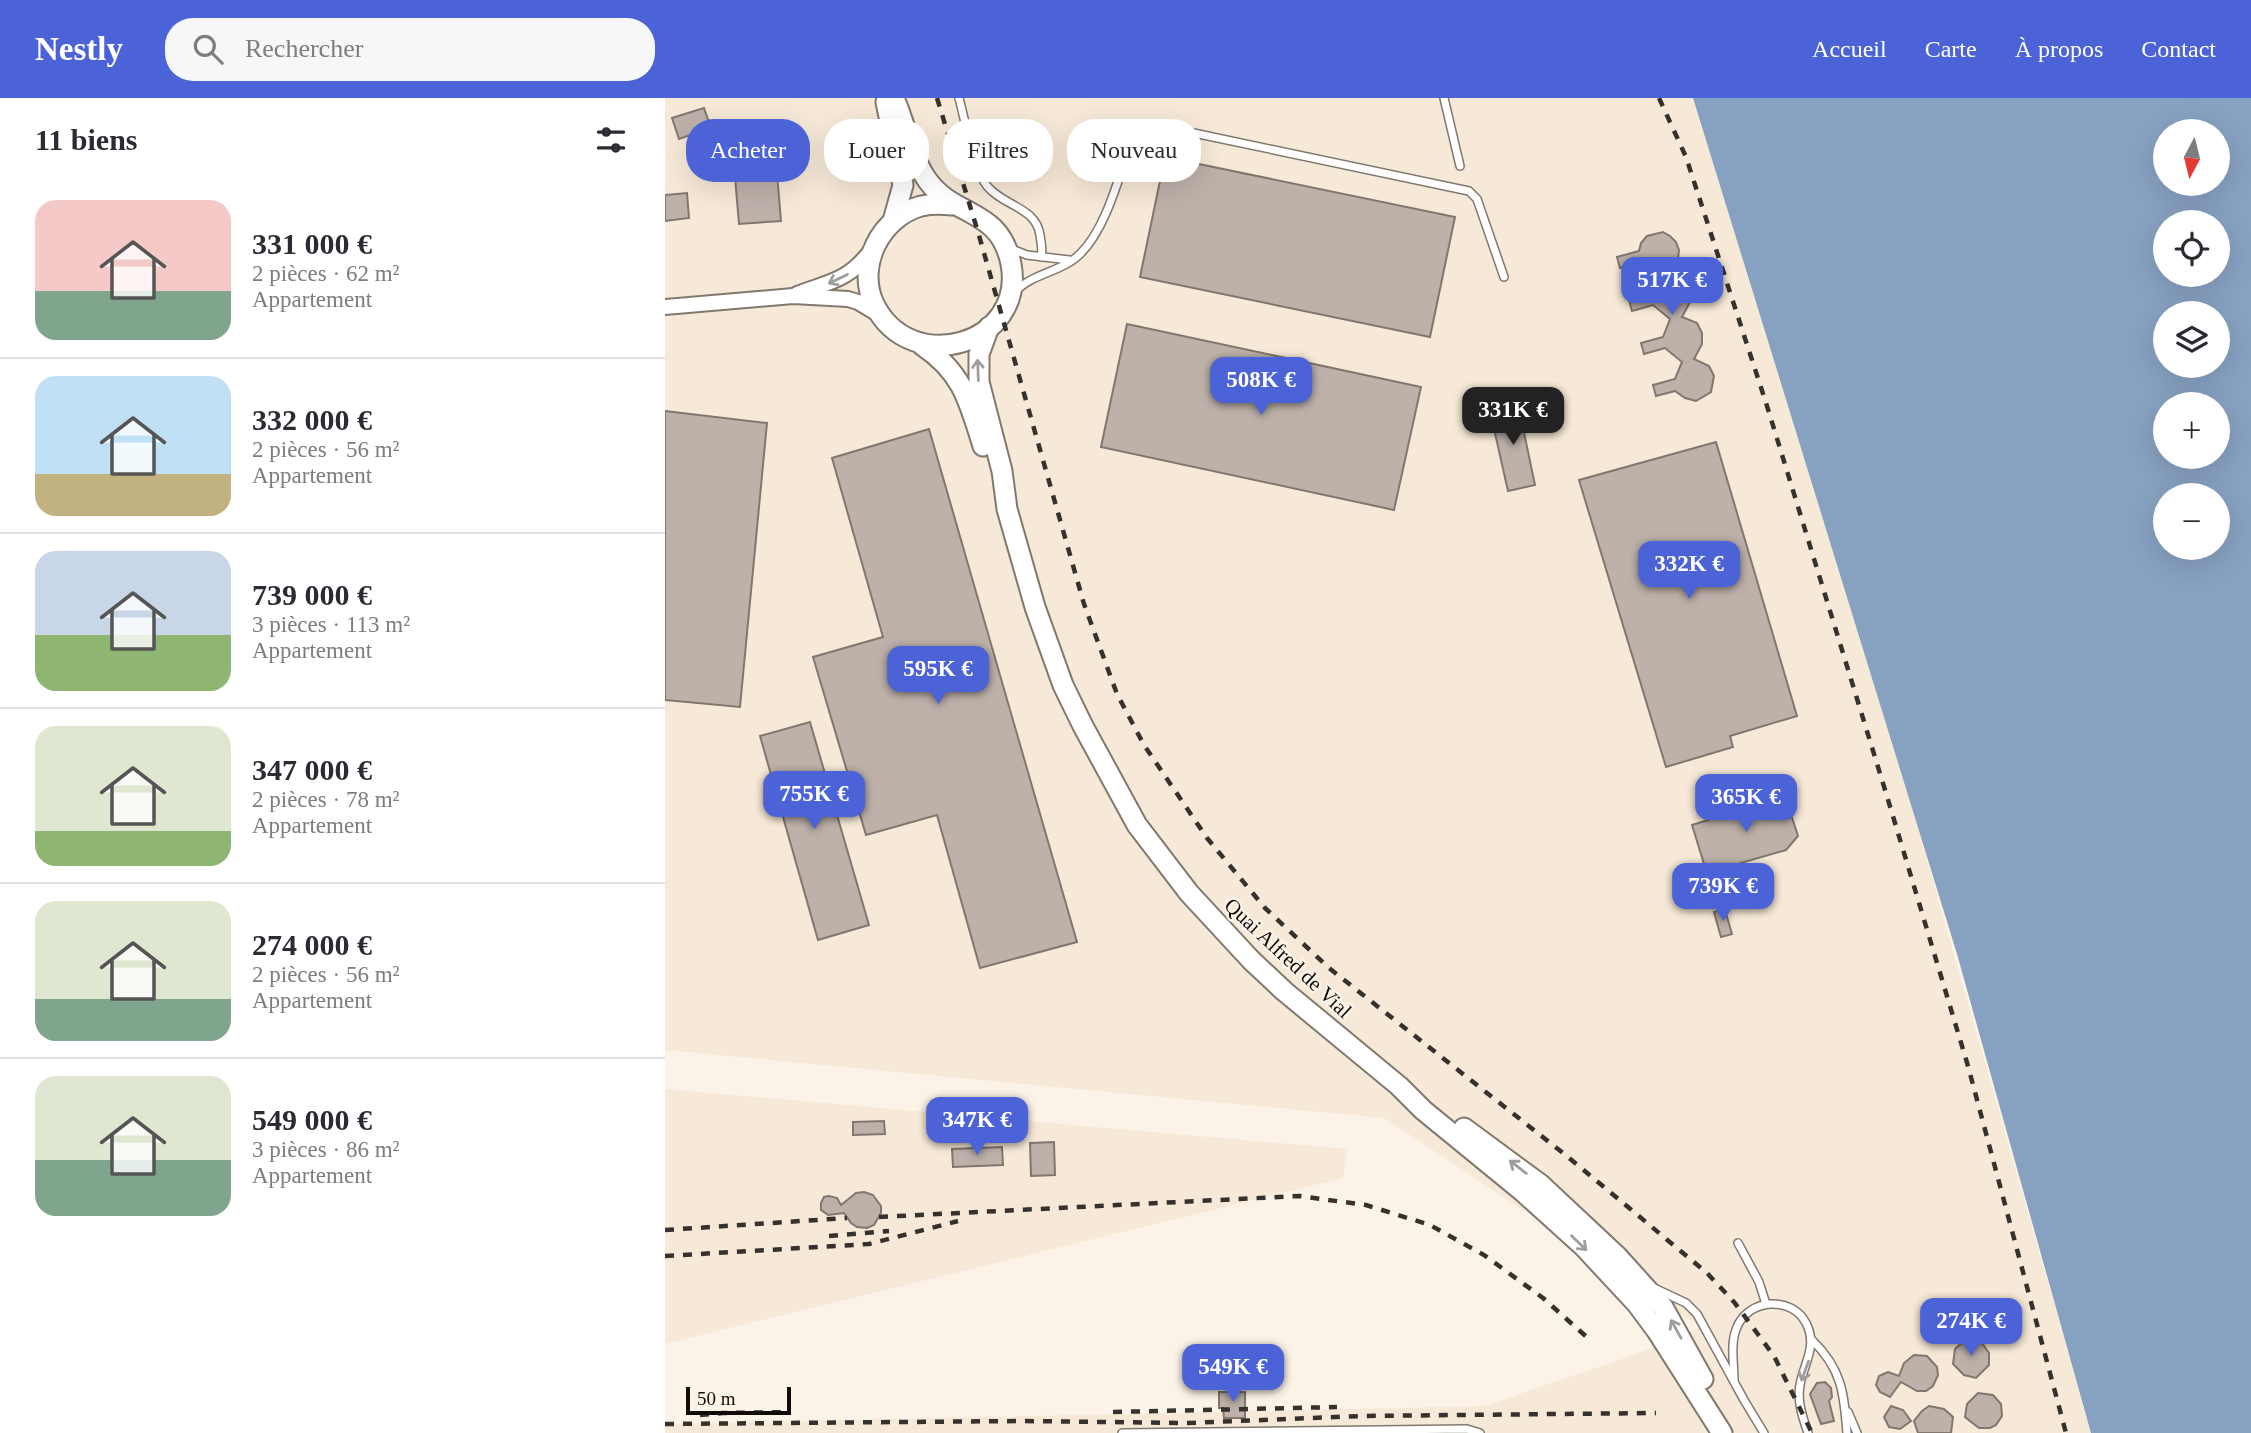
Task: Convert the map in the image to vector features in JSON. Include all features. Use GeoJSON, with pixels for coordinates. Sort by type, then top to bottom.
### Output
{"type":"FeatureCollection","features":[{"type":"Feature","properties":{"kind":"main road"},"geometry":{"type":"LineString","coordinates":[[886,98],[902,175],[902,194],[893,221]]}},
{"type":"Feature","properties":{"kind":"main road"},"geometry":{"type":"LineString","coordinates":[[894,98],[921,169],[939,194],[953,205]]}},
{"type":"Feature","properties":{"kind":"main road"},"geometry":{"type":"LineString","coordinates":[[953,205],[969,210],[997,231],[1006,246],[1011,275],[1006,304],[989,327],[974,338],[957,345],[939,347],[921,344],[899,334],[882,317],[873,301],[869,265],[874,247],[893,221],[921,206],[953,205]]}},
{"type":"Feature","properties":{"kind":"main road","name":"Quai Alfred de Vial"},"geometry":{"type":"LineString","coordinates":[[989,327],[979,354],[977,373],[1002,471],[1007,509],[1035,607],[1063,685],[1098,757],[1137,825],[1189,893],[1251,960],[1423,1110],[1523,1191],[1584,1247],[1637,1304],[1722,1433]]}},
{"type":"Feature","properties":{"kind":"main road","name":"Quai Alfred de Vial"},"geometry":{"type":"LineString","coordinates":[[921,344],[951,368],[960,381],[991,474],[1007,509]]}},
{"type":"Feature","properties":{"kind":"main road","name":"Quai Alfred de Vial"},"geometry":{"type":"LineString","coordinates":[[1398,1086],[1427,1102],[1540,1184],[1643,1283],[1674,1324],[1730,1433]]}},
{"type":"Feature","properties":{"kind":"street"},"geometry":{"type":"LineString","coordinates":[[793,296],[838,281],[851,273],[874,247]]}},
{"type":"Feature","properties":{"kind":"street"},"geometry":{"type":"LineString","coordinates":[[665,307],[793,296],[858,302],[882,317]]}},
{"type":"Feature","properties":{"kind":"lane"},"geometry":{"type":"LineString","coordinates":[[959,98],[980,174],[986,186],[1000,198],[1028,213],[1039,225],[1041,257]]}},
{"type":"Feature","properties":{"kind":"lane"},"geometry":{"type":"LineString","coordinates":[[1444,98],[1459,166]]}},
{"type":"Feature","properties":{"kind":"lane"},"geometry":{"type":"LineString","coordinates":[[1006,304],[1018,289],[1080,254],[1097,232],[1133,136],[1144,125],[1156,125],[1469,191],[1477,199],[1504,276]]}},
{"type":"Feature","properties":{"kind":"lane"},"geometry":{"type":"LineString","coordinates":[[1006,246],[1027,255],[1070,261]]}},
{"type":"Feature","properties":{"kind":"lane"},"geometry":{"type":"LineString","coordinates":[[1738,1243],[1759,1282],[1766,1304]]}},
{"type":"Feature","properties":{"kind":"lane"},"geometry":{"type":"LineString","coordinates":[[1643,1283],[1676,1297],[1697,1314],[1764,1433]]}},
{"type":"Feature","properties":{"kind":"lane"},"geometry":{"type":"LineString","coordinates":[[1734,1381],[1737,1327],[1749,1311],[1766,1304],[1787,1305],[1796,1310],[1805,1320],[1811,1340],[1799,1400],[1808,1433]]}},
{"type":"Feature","properties":{"kind":"lane"},"geometry":{"type":"LineString","coordinates":[[1811,1340],[1832,1362],[1857,1433]]}},
{"type":"Feature","properties":{"kind":"lane"},"geometry":{"type":"LineString","coordinates":[[1705,1405],[1714,1433]]}},
{"type":"Feature","properties":{"kind":"lane"},"geometry":{"type":"LineString","coordinates":[[1845,1405],[1849,1433]]}},
{"type":"Feature","properties":{"kind":"lane"},"geometry":{"type":"LineString","coordinates":[[1122,1433],[1399,1429],[1468,1429],[1480,1433]]}},
{"type":"Feature","properties":{"kind":"lane"},"geometry":{"type":"LineString","coordinates":[[1399,1429],[1412,1433]]}},
{"type":"Feature","properties":{"kind":"shaded area"},"geometry":{"type":"Polygon","coordinates":[[[665,98],[1693,98],[1915,818],[2091,1433],[665,1433],[665,1424],[1485,1406],[1662,1345],[1700,1327],[1384,1118],[665,1050],[665,98]]]}},
{"type":"Feature","properties":{"kind":"shaded area"},"geometry":{"type":"Polygon","coordinates":[[[665,1089],[1347,1149],[1343,1178],[665,1344],[665,1089]]]}},
{"type":"Feature","properties":{"kind":"water"},"geometry":{"type":"Polygon","coordinates":[[[1693,98],[2251,98],[2251,1433],[2091,1433],[1957,954],[1693,98]]]}},
{"type":"Feature","properties":{"kind":"building"},"geometry":{"type":"Polygon","coordinates":[[[704,108],[708,119],[686,119],[686,137],[679,139],[672,118],[704,108]]]}},
{"type":"Feature","properties":{"kind":"building"},"geometry":{"type":"Polygon","coordinates":[[[1201,164],[1455,217],[1430,337],[1140,277],[1160,182],[1201,182],[1201,164]]]}},
{"type":"Feature","properties":{"kind":"building"},"geometry":{"type":"Polygon","coordinates":[[[735,182],[778,182],[781,221],[739,224],[735,182]]]}},
{"type":"Feature","properties":{"kind":"building"},"geometry":{"type":"Polygon","coordinates":[[[687,193],[689,218],[665,221],[665,195],[687,193]]]}},
{"type":"Feature","properties":{"kind":"building"},"geometry":{"type":"Polygon","coordinates":[[[1663,232],[1676,242],[1679,250],[1678,258],[1669,273],[1685,281],[1690,290],[1690,302],[1682,317],[1697,323],[1702,333],[1702,344],[1694,359],[1709,366],[1714,376],[1711,392],[1696,401],[1675,391],[1656,396],[1653,385],[1675,379],[1682,362],[1665,348],[1644,354],[1641,343],[1663,337],[1670,319],[1653,305],[1632,311],[1629,300],[1651,294],[1658,277],[1640,263],[1620,268],[1617,257],[1639,251],[1647,236],[1663,232]]]}},
{"type":"Feature","properties":{"kind":"building"},"geometry":{"type":"Polygon","coordinates":[[[1127,324],[1421,387],[1394,510],[1101,447],[1127,324]]]}},
{"type":"Feature","properties":{"kind":"building"},"geometry":{"type":"Polygon","coordinates":[[[1518,404],[1535,485],[1508,491],[1490,411],[1518,404]]]}},
{"type":"Feature","properties":{"kind":"building"},"geometry":{"type":"Polygon","coordinates":[[[665,411],[767,423],[740,707],[665,700],[665,411]]]}},
{"type":"Feature","properties":{"kind":"building"},"geometry":{"type":"Polygon","coordinates":[[[929,429],[1077,942],[980,968],[937,815],[866,835],[813,657],[883,637],[832,458],[929,429]]]}},
{"type":"Feature","properties":{"kind":"building"},"geometry":{"type":"Polygon","coordinates":[[[1716,442],[1797,716],[1730,736],[1733,747],[1666,767],[1579,480],[1716,442]]]}},
{"type":"Feature","properties":{"kind":"building"},"geometry":{"type":"Polygon","coordinates":[[[810,722],[869,925],[818,940],[760,736],[810,722]]]}},
{"type":"Feature","properties":{"kind":"building"},"geometry":{"type":"Polygon","coordinates":[[[1785,796],[1798,836],[1786,850],[1720,869],[1704,864],[1692,825],[1785,796]]]}},
{"type":"Feature","properties":{"kind":"building"},"geometry":{"type":"Polygon","coordinates":[[[1725,910],[1732,934],[1721,937],[1714,912],[1725,910]]]}},
{"type":"Feature","properties":{"kind":"building"},"geometry":{"type":"Polygon","coordinates":[[[884,1121],[885,1134],[853,1135],[853,1122],[884,1121]]]}},
{"type":"Feature","properties":{"kind":"building"},"geometry":{"type":"Polygon","coordinates":[[[1054,1142],[1055,1175],[1031,1176],[1030,1143],[1054,1142]]]}},
{"type":"Feature","properties":{"kind":"building"},"geometry":{"type":"Polygon","coordinates":[[[1002,1147],[1003,1165],[953,1167],[952,1149],[1002,1147]]]}},
{"type":"Feature","properties":{"kind":"building"},"geometry":{"type":"Polygon","coordinates":[[[856,1193],[873,1195],[881,1206],[881,1213],[874,1225],[867,1228],[857,1227],[844,1213],[828,1215],[821,1210],[824,1197],[837,1198],[841,1205],[856,1193]]]}},
{"type":"Feature","properties":{"kind":"building"},"geometry":{"type":"Polygon","coordinates":[[[1964,1341],[1982,1343],[1989,1353],[1989,1365],[1976,1378],[1964,1375],[1953,1364],[1955,1349],[1964,1341]]]}},
{"type":"Feature","properties":{"kind":"building"},"geometry":{"type":"Polygon","coordinates":[[[1914,1355],[1927,1356],[1937,1367],[1938,1375],[1933,1386],[1926,1391],[1917,1391],[1901,1382],[1890,1397],[1880,1392],[1876,1385],[1879,1376],[1888,1372],[1899,1376],[1904,1363],[1914,1355]]]}},
{"type":"Feature","properties":{"kind":"building"},"geometry":{"type":"Polygon","coordinates":[[[1825,1382],[1831,1388],[1832,1397],[1829,1401],[1834,1421],[1821,1424],[1810,1394],[1817,1383],[1825,1382]]]}},
{"type":"Feature","properties":{"kind":"building"},"geometry":{"type":"Polygon","coordinates":[[[1219,1392],[1245,1392],[1245,1418],[1224,1418],[1223,1408],[1219,1408],[1219,1392]]]}},
{"type":"Feature","properties":{"kind":"building"},"geometry":{"type":"Polygon","coordinates":[[[1978,1393],[1993,1395],[2001,1404],[2002,1416],[1996,1425],[1990,1428],[1979,1428],[1965,1417],[1967,1404],[1978,1393]]]}},
{"type":"Feature","properties":{"kind":"building"},"geometry":{"type":"Polygon","coordinates":[[[1891,1406],[1903,1410],[1911,1421],[1900,1429],[1889,1427],[1884,1417],[1891,1406]]]}},
{"type":"Feature","properties":{"kind":"building"},"geometry":{"type":"Polygon","coordinates":[[[1929,1406],[1944,1409],[1953,1417],[1951,1433],[1918,1433],[1914,1421],[1929,1406]]]}},
{"type":"Feature","properties":{"kind":"railway"},"geometry":{"type":"LineString","coordinates":[[937,98],[1084,604],[1117,694],[1144,745],[1207,838],[1265,908],[1329,968],[1568,1157],[1707,1273],[1734,1302],[1774,1356],[1812,1433]]}},
{"type":"Feature","properties":{"kind":"railway"},"geometry":{"type":"LineString","coordinates":[[1659,98],[1686,157],[1767,406],[1886,793],[1968,1066],[2066,1433]]}},
{"type":"Feature","properties":{"kind":"railway"},"geometry":{"type":"LineString","coordinates":[[879,1217],[1299,1196],[1366,1205],[1430,1225],[1484,1255],[1543,1298],[1590,1340]]}},
{"type":"Feature","properties":{"kind":"railway"},"geometry":{"type":"LineString","coordinates":[[665,1230],[847,1218]]}},
{"type":"Feature","properties":{"kind":"railway"},"geometry":{"type":"LineString","coordinates":[[665,1256],[869,1244],[958,1221]]}},
{"type":"Feature","properties":{"kind":"railway"},"geometry":{"type":"LineString","coordinates":[[829,1236],[889,1231]]}},
{"type":"Feature","properties":{"kind":"railway"},"geometry":{"type":"LineString","coordinates":[[1113,1412],[1337,1407]]}},
{"type":"Feature","properties":{"kind":"railway"},"geometry":{"type":"LineString","coordinates":[[700,1415],[791,1412]]}},
{"type":"Feature","properties":{"kind":"railway"},"geometry":{"type":"LineString","coordinates":[[665,1424],[1022,1421],[1188,1423],[1361,1416],[1656,1413]]}}]}
